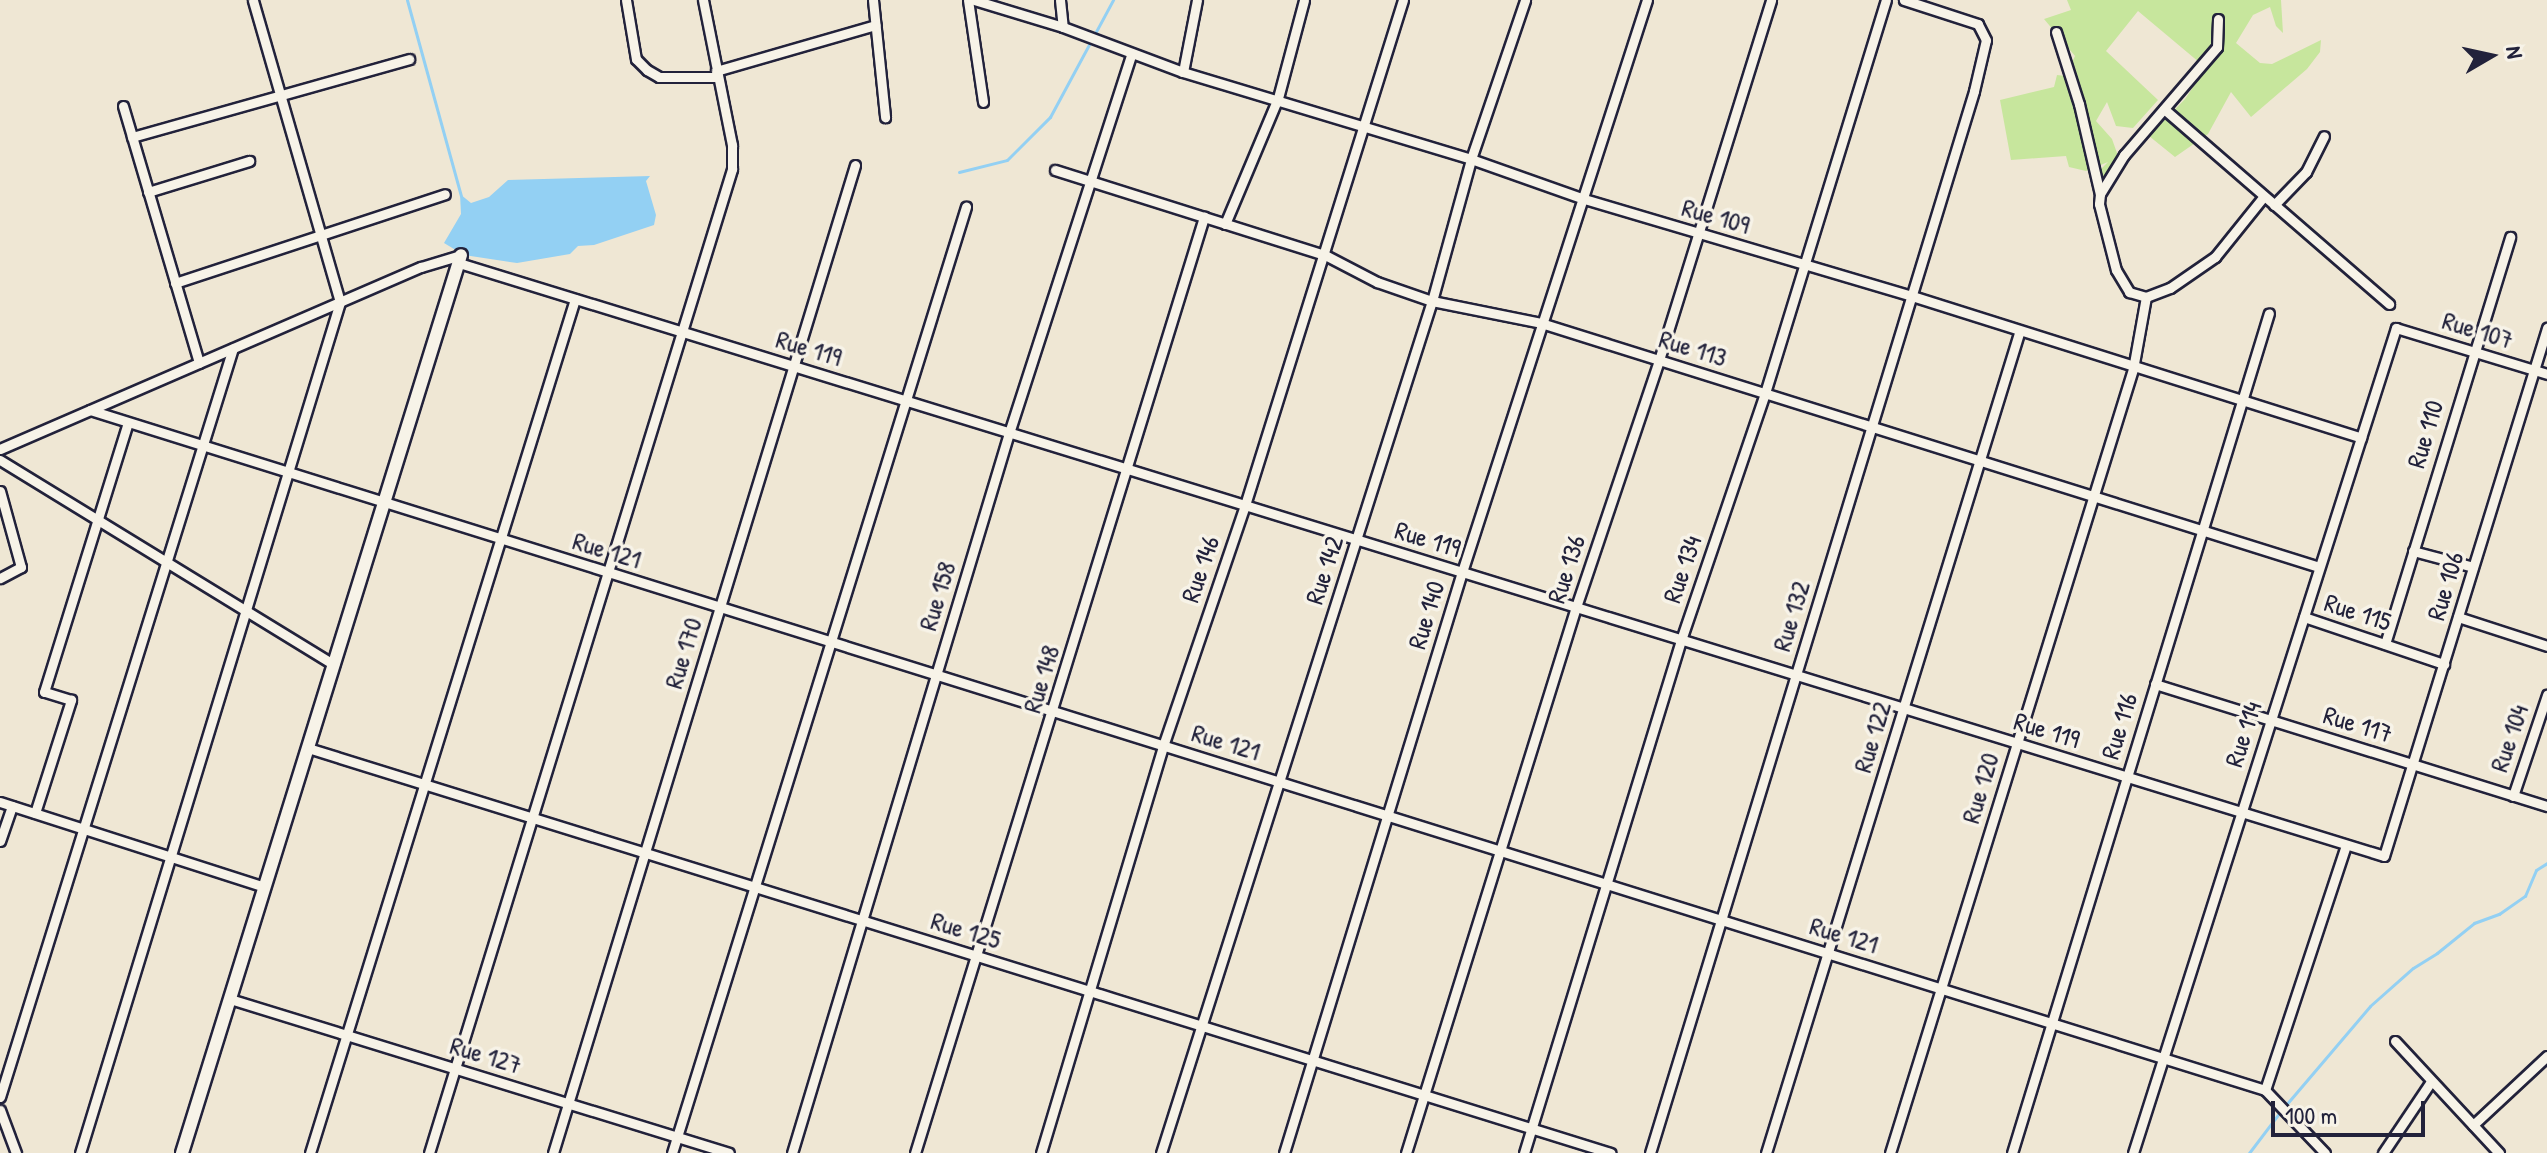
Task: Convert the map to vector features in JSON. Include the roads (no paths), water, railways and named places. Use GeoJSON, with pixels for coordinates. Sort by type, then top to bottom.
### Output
{"type":"FeatureCollection","features":[{"type":"Feature","properties":{"kind":"street"},"geometry":{"type":"LineString","coordinates":[[80,1153],[290,474],[340,302],[253,0]]}},
{"type":"Feature","properties":{"kind":"street"},"geometry":{"type":"LineString","coordinates":[[626,0],[636,59],[659,77],[717,74],[875,25]]}},
{"type":"Feature","properties":{"kind":"street"},"geometry":{"type":"LineString","coordinates":[[429,1153],[732,169],[732,145],[703,0]]}},
{"type":"Feature","properties":{"kind":"street"},"geometry":{"type":"LineString","coordinates":[[873,0],[885,117]]}},
{"type":"Feature","properties":{"kind":"street"},"geometry":{"type":"LineString","coordinates":[[968,0],[983,102]]}},
{"type":"Feature","properties":{"kind":"street","name":"Rue 109"},"geometry":{"type":"LineString","coordinates":[[974,0],[1063,27],[1183,72],[1278,98],[1471,159],[1581,198],[1912,296],[2019,333],[2361,438]]}},
{"type":"Feature","properties":{"kind":"street"},"geometry":{"type":"LineString","coordinates":[[1060,0],[1063,27]]}},
{"type":"Feature","properties":{"kind":"street"},"geometry":{"type":"LineString","coordinates":[[1183,72],[1197,0]]}},
{"type":"Feature","properties":{"kind":"street"},"geometry":{"type":"LineString","coordinates":[[1225,224],[1278,98],[1304,0]]}},
{"type":"Feature","properties":{"kind":"street","name":"Rue 146"},"geometry":{"type":"LineString","coordinates":[[1041,1153],[1092,992],[1163,746],[1245,505],[1403,0]]}},
{"type":"Feature","properties":{"kind":"street","name":"Rue 142"},"geometry":{"type":"LineString","coordinates":[[1161,1153],[1432,301],[1471,159],[1525,0]]}},
{"type":"Feature","properties":{"kind":"street","name":"Rue 140"},"geometry":{"type":"LineString","coordinates":[[1284,1153],[1462,572],[1647,0]]}},
{"type":"Feature","properties":{"kind":"street","name":"Rue 136"},"geometry":{"type":"LineString","coordinates":[[1406,1153],[1576,607],[1659,360],[1771,0]]}},
{"type":"Feature","properties":{"kind":"street","name":"Rue 134"},"geometry":{"type":"LineString","coordinates":[[1524,1153],[1609,885],[1681,640],[1765,393],[1886,0]]}},
{"type":"Feature","properties":{"kind":"street","name":"Rue 132"},"geometry":{"type":"LineString","coordinates":[[1650,1153],[1974,91],[1986,40],[1978,24],[1904,0]]}},
{"type":"Feature","properties":{"kind":"street"},"geometry":{"type":"LineString","coordinates":[[2100,194],[2124,155],[2217,47],[2218,19]]}},
{"type":"Feature","properties":{"kind":"street"},"geometry":{"type":"LineString","coordinates":[[2056,32],[2079,104],[2116,270],[2129,292],[2146,297],[2170,288],[2215,257],[2264,196]]}},
{"type":"Feature","properties":{"kind":"street","name":"Rue 158"},"geometry":{"type":"LineString","coordinates":[[792,1153],[1009,433],[1132,53]]}},
{"type":"Feature","properties":{"kind":"street"},"geometry":{"type":"LineString","coordinates":[[132,137],[409,59]]}},
{"type":"Feature","properties":{"kind":"street"},"geometry":{"type":"LineString","coordinates":[[123,106],[199,363]]}},
{"type":"Feature","properties":{"kind":"street"},"geometry":{"type":"LineString","coordinates":[[2164,109],[2389,304]]}},
{"type":"Feature","properties":{"kind":"street"},"geometry":{"type":"LineString","coordinates":[[2274,205],[2306,172],[2324,136]]}},
{"type":"Feature","properties":{"kind":"street"},"geometry":{"type":"LineString","coordinates":[[148,192],[249,161]]}},
{"type":"Feature","properties":{"kind":"street","name":"Rue 170"},"geometry":{"type":"LineString","coordinates":[[553,1153],[855,165]]}},
{"type":"Feature","properties":{"kind":"street","name":"Rue 113"},"geometry":{"type":"LineString","coordinates":[[1055,170],[1325,255],[1377,282],[1432,301],[1541,323],[2319,567]]}},
{"type":"Feature","properties":{"kind":"street"},"geometry":{"type":"LineString","coordinates":[[175,283],[445,194]]}},
{"type":"Feature","properties":{"kind":"street"},"geometry":{"type":"LineString","coordinates":[[672,1153],[966,207]]}},
{"type":"Feature","properties":{"kind":"street","name":"Rue 148"},"geometry":{"type":"LineString","coordinates":[[915,1153],[1054,712],[1204,217]]}},
{"type":"Feature","properties":{"kind":"street","name":"Rue 110"},"geometry":{"type":"LineString","coordinates":[[2385,644],[2510,237]]}},
{"type":"Feature","properties":{"kind":"street"},"geometry":{"type":"LineString","coordinates":[[0,449],[421,267],[460,259],[182,1153]]}},
{"type":"Feature","properties":{"kind":"street","name":"Rue 119"},"geometry":{"type":"LineString","coordinates":[[460,259],[575,299],[2384,856]]}},
{"type":"Feature","properties":{"kind":"street","name":"Rue 120"},"geometry":{"type":"LineString","coordinates":[[1890,1153],[2133,369],[2146,297]]}},
{"type":"Feature","properties":{"kind":"street"},"geometry":{"type":"LineString","coordinates":[[310,1153],[575,299]]}},
{"type":"Feature","properties":{"kind":"street","name":"Rue 116"},"geometry":{"type":"LineString","coordinates":[[2012,1153],[2269,313]]}},
{"type":"Feature","properties":{"kind":"street","name":"Rue 107"},"geometry":{"type":"LineString","coordinates":[[2396,328],[2547,374]]}},
{"type":"Feature","properties":{"kind":"street","name":"Rue 114"},"geometry":{"type":"LineString","coordinates":[[2133,1153],[2396,328]]}},
{"type":"Feature","properties":{"kind":"street","name":"Rue 106"},"geometry":{"type":"LineString","coordinates":[[2384,856],[2547,328]]}},
{"type":"Feature","properties":{"kind":"street","name":"Rue 122"},"geometry":{"type":"LineString","coordinates":[[1766,1153],[2019,333]]}},
{"type":"Feature","properties":{"kind":"street"},"geometry":{"type":"LineString","coordinates":[[0,1097],[233,348]]}},
{"type":"Feature","properties":{"kind":"street","name":"Rue 121"},"geometry":{"type":"LineString","coordinates":[[90,410],[2265,1090],[2325,1153]]}},
{"type":"Feature","properties":{"kind":"street"},"geometry":{"type":"LineString","coordinates":[[35,813],[71,700],[44,692],[128,423]]}},
{"type":"Feature","properties":{"kind":"street"},"geometry":{"type":"LineString","coordinates":[[0,460],[334,665]]}},
{"type":"Feature","properties":{"kind":"street"},"geometry":{"type":"LineString","coordinates":[[0,491],[21,567],[0,578]]}},
{"type":"Feature","properties":{"kind":"street"},"geometry":{"type":"LineString","coordinates":[[2413,551],[2473,567]]}},
{"type":"Feature","properties":{"kind":"street","name":"Rue 115"},"geometry":{"type":"LineString","coordinates":[[2304,617],[2444,664]]}},
{"type":"Feature","properties":{"kind":"street"},"geometry":{"type":"LineString","coordinates":[[2458,617],[2547,646]]}},
{"type":"Feature","properties":{"kind":"street","name":"Rue 117"},"geometry":{"type":"LineString","coordinates":[[2155,684],[2547,806]]}},
{"type":"Feature","properties":{"kind":"street","name":"Rue 104"},"geometry":{"type":"LineString","coordinates":[[2513,796],[2547,695]]}},
{"type":"Feature","properties":{"kind":"street","name":"Rue 125"},"geometry":{"type":"LineString","coordinates":[[308,748],[1611,1153]]}},
{"type":"Feature","properties":{"kind":"street"},"geometry":{"type":"LineString","coordinates":[[0,802],[265,887]]}},
{"type":"Feature","properties":{"kind":"street"},"geometry":{"type":"LineString","coordinates":[[0,841],[12,806]]}},
{"type":"Feature","properties":{"kind":"street"},"geometry":{"type":"LineString","coordinates":[[2265,1090],[2346,845]]}},
{"type":"Feature","properties":{"kind":"street","name":"Rue 127"},"geometry":{"type":"LineString","coordinates":[[230,999],[729,1153]]}},
{"type":"Feature","properties":{"kind":"street"},"geometry":{"type":"LineString","coordinates":[[2395,1041],[2430,1083],[2499,1153]]}},
{"type":"Feature","properties":{"kind":"street"},"geometry":{"type":"LineString","coordinates":[[2473,1125],[2545,1064]]}},
{"type":"Feature","properties":{"kind":"street"},"geometry":{"type":"LineString","coordinates":[[2383,1153],[2430,1083]]}},
{"type":"Feature","properties":{"kind":"street"},"geometry":{"type":"LineString","coordinates":[[0,1110],[16,1153]]}},
{"type":"Feature","properties":{"kind":"water"},"geometry":{"type":"Polygon","coordinates":[[[650,176],[646,181],[656,215],[654,225],[594,245],[578,246],[570,254],[517,263],[464,255],[444,243],[461,214],[460,194],[471,203],[489,197],[508,180],[650,176]]]}},
{"type":"Feature","properties":{"kind":"waterway"},"geometry":{"type":"LineString","coordinates":[[407,0],[461,196]]}},
{"type":"Feature","properties":{"kind":"waterway"},"geometry":{"type":"LineString","coordinates":[[959,172],[1007,160],[1050,117],[1113,0]]}},
{"type":"Feature","properties":{"kind":"waterway"},"geometry":{"type":"LineString","coordinates":[[2285,1106],[2370,1006],[2413,968],[2474,923],[2499,914],[2525,896],[2536,870],[2547,863]]}},
{"type":"Feature","properties":{"kind":"waterway"},"geometry":{"type":"LineString","coordinates":[[2249,1153],[2280,1112]]}}]}
